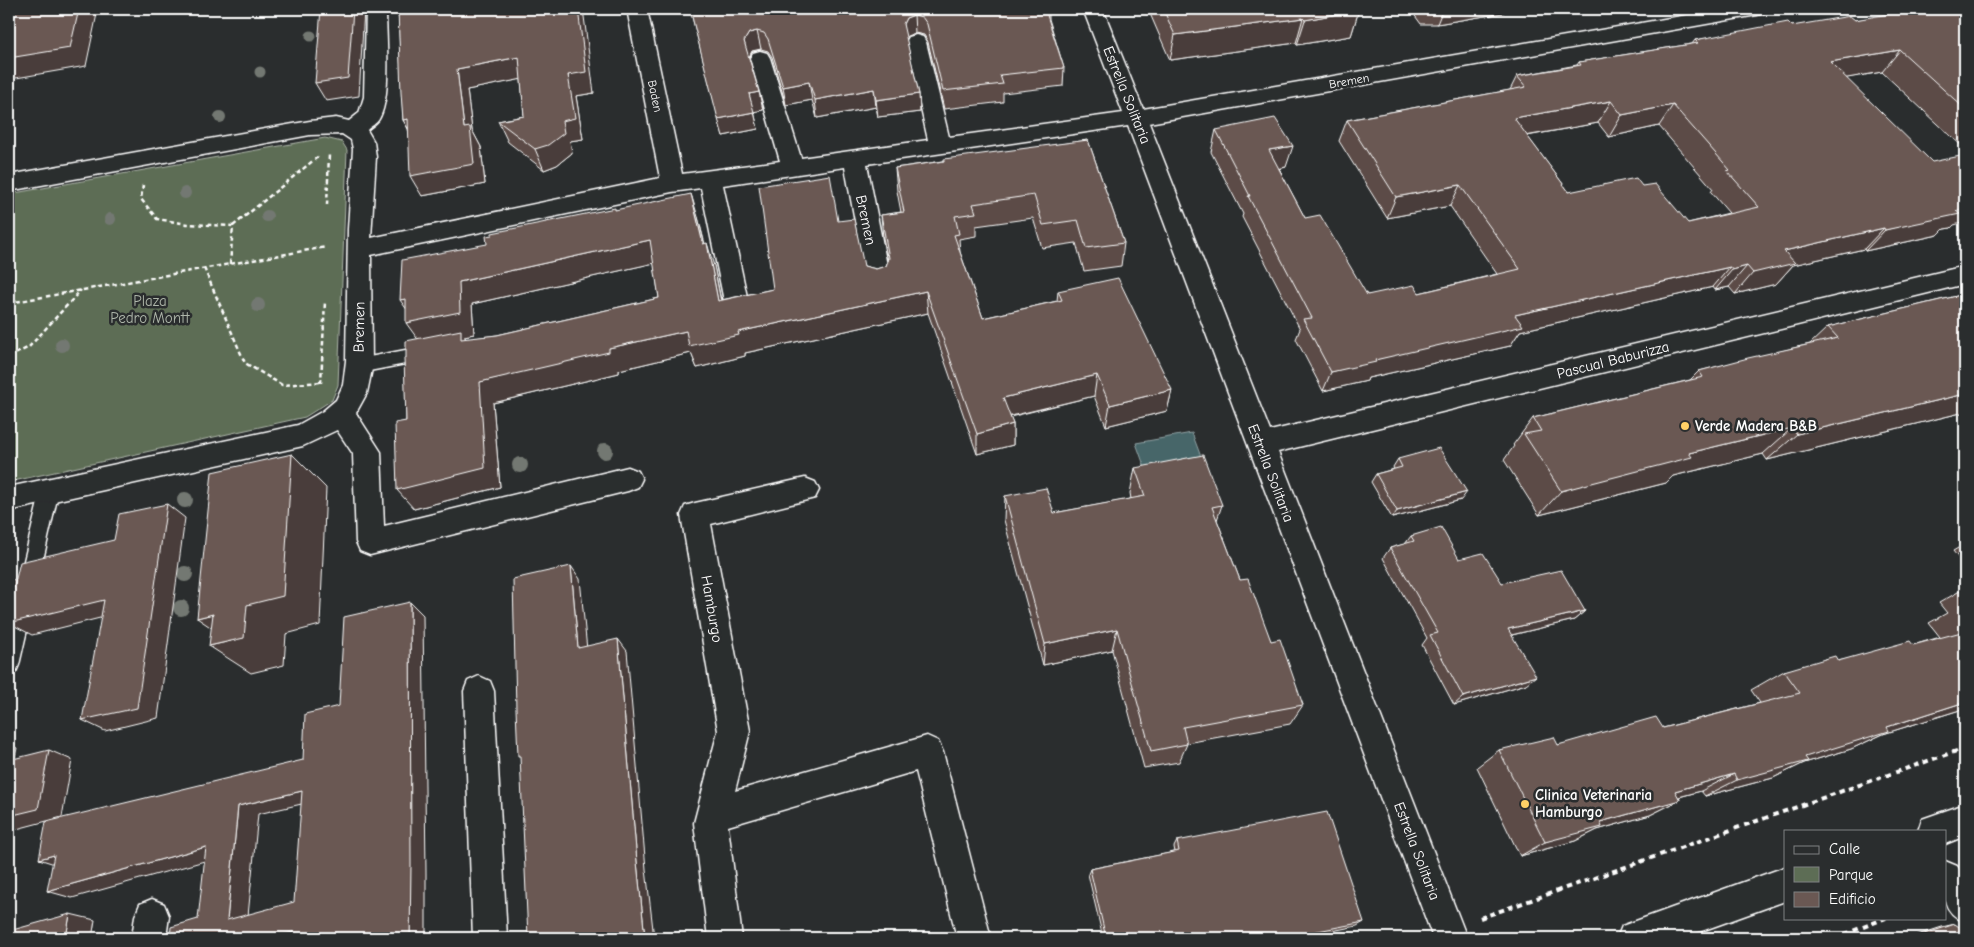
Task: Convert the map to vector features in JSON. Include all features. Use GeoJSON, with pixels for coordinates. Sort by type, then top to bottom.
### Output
{"type":"FeatureCollection","features":[{"type":"Feature","properties":{"kind":"street"},"geometry":{"type":"LineString","coordinates":[[350,130],[369,117],[375,97],[376,9]]}},
{"type":"Feature","properties":{"kind":"street","name":"Baden"},"geometry":{"type":"LineString","coordinates":[[637,9],[669,161],[672,184]]}},
{"type":"Feature","properties":{"kind":"street","name":"Estrella Solitaria"},"geometry":{"type":"LineString","coordinates":[[1093,9],[1448,934]]}},
{"type":"Feature","properties":{"kind":"street","name":"Bremen"},"geometry":{"type":"LineString","coordinates":[[9,499],[303,435],[322,426],[341,413],[354,393],[359,366],[360,249],[672,184],[1135,118],[1757,9]]}},
{"type":"Feature","properties":{"kind":"street"},"geometry":{"type":"LineString","coordinates":[[916,42],[940,146]]}},
{"type":"Feature","properties":{"kind":"street"},"geometry":{"type":"LineString","coordinates":[[760,58],[793,167]]}},
{"type":"Feature","properties":{"kind":"street"},"geometry":{"type":"LineString","coordinates":[[9,183],[310,128],[337,125],[360,136],[365,149],[360,249]]}},
{"type":"Feature","properties":{"kind":"street","name":"Bremen"},"geometry":{"type":"LineString","coordinates":[[854,158],[878,281]]}},
{"type":"Feature","properties":{"kind":"street"},"geometry":{"type":"LineString","coordinates":[[710,178],[736,306]]}},
{"type":"Feature","properties":{"kind":"street","name":"Pascual Baburizza"},"geometry":{"type":"LineString","coordinates":[[1260,445],[1965,275]]}},
{"type":"Feature","properties":{"kind":"street"},"geometry":{"type":"LineString","coordinates":[[341,413],[366,452],[370,542],[628,479]]}},
{"type":"Feature","properties":{"kind":"street","name":"Hamburgo"},"geometry":{"type":"LineString","coordinates":[[726,938],[711,823],[734,731],[695,515],[805,490]]}},
{"type":"Feature","properties":{"kind":"street"},"geometry":{"type":"LineString","coordinates":[[478,691],[490,938]]}},
{"type":"Feature","properties":{"kind":"street"},"geometry":{"type":"LineString","coordinates":[[715,813],[927,752],[974,938]]}},
{"type":"Feature","properties":{"kind":"street"},"geometry":{"type":"LineString","coordinates":[[1937,830],[1965,820]]}},
{"type":"Feature","properties":{"kind":"street"},"geometry":{"type":"LineString","coordinates":[[1946,879],[1965,905]]}},
{"type":"Feature","properties":{"kind":"street"},"geometry":{"type":"LineString","coordinates":[[1634,938],[1784,884]]}},
{"type":"Feature","properties":{"kind":"lane"},"geometry":{"type":"LineString","coordinates":[[359,366],[448,349]]}},
{"type":"Feature","properties":{"kind":"lane"},"geometry":{"type":"LineString","coordinates":[[9,665],[50,490]]}},
{"type":"Feature","properties":{"kind":"path"},"geometry":{"type":"LineString","coordinates":[[143,179],[142,199],[157,219],[187,224],[233,226],[322,152]]}},
{"type":"Feature","properties":{"kind":"path"},"geometry":{"type":"LineString","coordinates":[[230,265],[233,226]]}},
{"type":"Feature","properties":{"kind":"path"},"geometry":{"type":"LineString","coordinates":[[9,302],[326,247]]}},
{"type":"Feature","properties":{"kind":"path"},"geometry":{"type":"LineString","coordinates":[[204,268],[245,363],[282,385],[321,382]]}},
{"type":"Feature","properties":{"kind":"path"},"geometry":{"type":"LineString","coordinates":[[9,357],[28,346],[81,290]]}},
{"type":"Feature","properties":{"kind":"path"},"geometry":{"type":"LineString","coordinates":[[1448,934],[1965,748]]}},
{"type":"Feature","properties":{"kind":"path"},"geometry":{"type":"LineString","coordinates":[[1835,938],[1881,920]]}},
{"type":"Feature","properties":{"kind":"green space","name":"Plaza Pedro Montt"},"geometry":{"type":"Polygon","coordinates":[[[325,138],[342,142],[347,150],[338,385],[332,400],[305,417],[9,482],[9,194],[325,138]]]}},
{"type":"Feature","properties":{"kind":"water"},"geometry":{"type":"Polygon","coordinates":[[[1192,433],[1201,457],[1145,468],[1136,443],[1192,433]]]}},
{"type":"Feature","properties":{"kind":"building"},"geometry":{"type":"Polygon","coordinates":[[[14,9],[79,9],[70,48],[9,58],[9,26],[14,9]]]}},
{"type":"Feature","properties":{"kind":"building"},"geometry":{"type":"Polygon","coordinates":[[[321,9],[353,9],[348,78],[315,83],[321,9]]]}},
{"type":"Feature","properties":{"kind":"building"},"geometry":{"type":"Polygon","coordinates":[[[398,9],[578,9],[586,72],[568,75],[575,118],[562,121],[564,133],[548,145],[535,149],[498,121],[524,116],[519,57],[457,69],[464,128],[470,127],[474,164],[410,176],[408,119],[403,120],[401,93],[398,9]]]}},
{"type":"Feature","properties":{"kind":"building"},"geometry":{"type":"Polygon","coordinates":[[[690,9],[1045,9],[1064,68],[1000,75],[1003,84],[943,91],[927,24],[922,17],[914,15],[906,18],[903,24],[919,94],[876,100],[874,89],[815,100],[809,82],[783,87],[768,39],[764,33],[757,31],[749,33],[744,41],[759,92],[749,94],[754,112],[718,119],[690,9]]]}},
{"type":"Feature","properties":{"kind":"building"},"geometry":{"type":"Polygon","coordinates":[[[1163,9],[1359,10],[1305,20],[1303,18],[1175,35],[1163,9]]]}},
{"type":"Feature","properties":{"kind":"building"},"geometry":{"type":"Polygon","coordinates":[[[1916,9],[1965,9],[1965,109],[1900,50],[1830,62],[1932,162],[1965,155],[1965,209],[1956,211],[1960,214],[1885,230],[1884,228],[1784,251],[1795,263],[1753,273],[1747,266],[1732,270],[1730,267],[1515,315],[1523,326],[1331,372],[1303,319],[1312,318],[1248,196],[1250,196],[1216,130],[1275,118],[1293,146],[1269,150],[1305,218],[1320,215],[1367,295],[1414,285],[1419,293],[1520,269],[1460,185],[1396,197],[1347,120],[1526,87],[1517,76],[1581,65],[1579,62],[1698,43],[1695,40],[1788,22],[1792,26],[1850,16],[1855,20],[1916,9]],[[1611,101],[1514,118],[1569,192],[1636,178],[1642,186],[1655,184],[1688,223],[1759,207],[1727,171],[1730,170],[1673,105],[1622,115],[1611,101]]]}},
{"type":"Feature","properties":{"kind":"building"},"geometry":{"type":"Polygon","coordinates":[[[1088,140],[1124,243],[1086,248],[1078,220],[1043,225],[1034,195],[973,204],[976,213],[955,216],[959,234],[954,235],[983,318],[1062,300],[1058,291],[1118,278],[1172,390],[1110,405],[1097,375],[1003,398],[1013,424],[977,434],[926,291],[738,332],[739,335],[689,346],[686,331],[609,348],[609,352],[480,382],[485,468],[397,490],[395,423],[406,421],[404,358],[406,358],[406,341],[461,330],[461,339],[497,335],[659,298],[650,240],[459,282],[460,312],[406,323],[406,299],[400,300],[402,260],[487,244],[486,236],[492,235],[492,233],[691,194],[703,244],[707,243],[718,301],[773,289],[759,186],[830,175],[838,221],[854,219],[864,266],[876,269],[886,266],[889,258],[881,215],[904,212],[895,168],[944,161],[944,159],[1088,140]]]}},
{"type":"Feature","properties":{"kind":"building"},"geometry":{"type":"Polygon","coordinates":[[[1965,294],[1965,394],[1797,434],[1792,428],[1689,453],[1692,457],[1561,491],[1524,434],[1541,431],[1533,418],[1703,377],[1699,371],[1838,338],[1828,327],[1965,294]]]}},
{"type":"Feature","properties":{"kind":"building"},"geometry":{"type":"Polygon","coordinates":[[[1439,448],[1467,492],[1397,511],[1376,474],[1402,467],[1398,459],[1439,448]]]}},
{"type":"Feature","properties":{"kind":"building"},"geometry":{"type":"Polygon","coordinates":[[[292,454],[283,596],[247,605],[244,638],[209,646],[213,614],[197,618],[212,472],[292,454]]]}},
{"type":"Feature","properties":{"kind":"building"},"geometry":{"type":"Polygon","coordinates":[[[1203,455],[1222,505],[1212,507],[1240,580],[1248,579],[1271,641],[1280,639],[1303,705],[1183,727],[1187,744],[1151,751],[1117,629],[1045,644],[1005,496],[1046,488],[1054,513],[1145,496],[1135,468],[1203,455]]]}},
{"type":"Feature","properties":{"kind":"building"},"geometry":{"type":"Polygon","coordinates":[[[167,504],[137,708],[82,720],[104,600],[9,623],[9,607],[20,562],[114,540],[119,514],[167,504]]]}},
{"type":"Feature","properties":{"kind":"building"},"geometry":{"type":"Polygon","coordinates":[[[1441,527],[1459,559],[1483,553],[1502,583],[1561,570],[1585,611],[1508,629],[1536,676],[1463,697],[1430,635],[1438,633],[1390,548],[1414,541],[1411,536],[1441,527]]]}},
{"type":"Feature","properties":{"kind":"building"},"geometry":{"type":"Polygon","coordinates":[[[571,566],[578,648],[618,639],[645,938],[528,938],[520,756],[518,756],[516,709],[513,579],[571,566]]]}},
{"type":"Feature","properties":{"kind":"building"},"geometry":{"type":"Polygon","coordinates":[[[410,602],[410,938],[292,938],[293,932],[270,938],[170,938],[171,927],[198,919],[206,847],[47,891],[54,855],[39,859],[46,822],[303,760],[305,714],[339,706],[344,617],[410,602]],[[302,791],[238,806],[227,920],[294,902],[302,791]]]}},
{"type":"Feature","properties":{"kind":"building"},"geometry":{"type":"Polygon","coordinates":[[[1965,631],[1965,702],[1887,727],[1889,731],[1805,757],[1808,761],[1737,780],[1734,774],[1675,791],[1680,800],[1600,822],[1602,827],[1545,842],[1499,750],[1554,737],[1558,745],[1656,717],[1663,728],[1800,693],[1784,671],[1835,656],[1838,661],[1910,641],[1913,645],[1965,631]]]}},
{"type":"Feature","properties":{"kind":"building"},"geometry":{"type":"Polygon","coordinates":[[[49,750],[38,809],[9,816],[9,760],[49,750]]]}},
{"type":"Feature","properties":{"kind":"building"},"geometry":{"type":"Polygon","coordinates":[[[1327,812],[1364,922],[1282,938],[1106,938],[1090,869],[1179,851],[1177,841],[1327,812]]]}},
{"type":"Feature","properties":{"kind":"building"},"geometry":{"type":"Polygon","coordinates":[[[70,914],[66,938],[9,938],[9,931],[70,914]]]}},
{"type":"Feature","properties":{"kind":"building"},"geometry":{"type":"Polygon","coordinates":[[[1955,924],[1965,931],[1965,938],[1912,938],[1955,924]]]}},
{"type":"Feature","properties":{"kind":"place","name":"Verde Madera B&B"},"geometry":{"type":"Point","coordinates":[1685,426]}},
{"type":"Feature","properties":{"kind":"place","name":"Clinica Veterinaria Hamburgo"},"geometry":{"type":"Point","coordinates":[1525,804]}}]}
